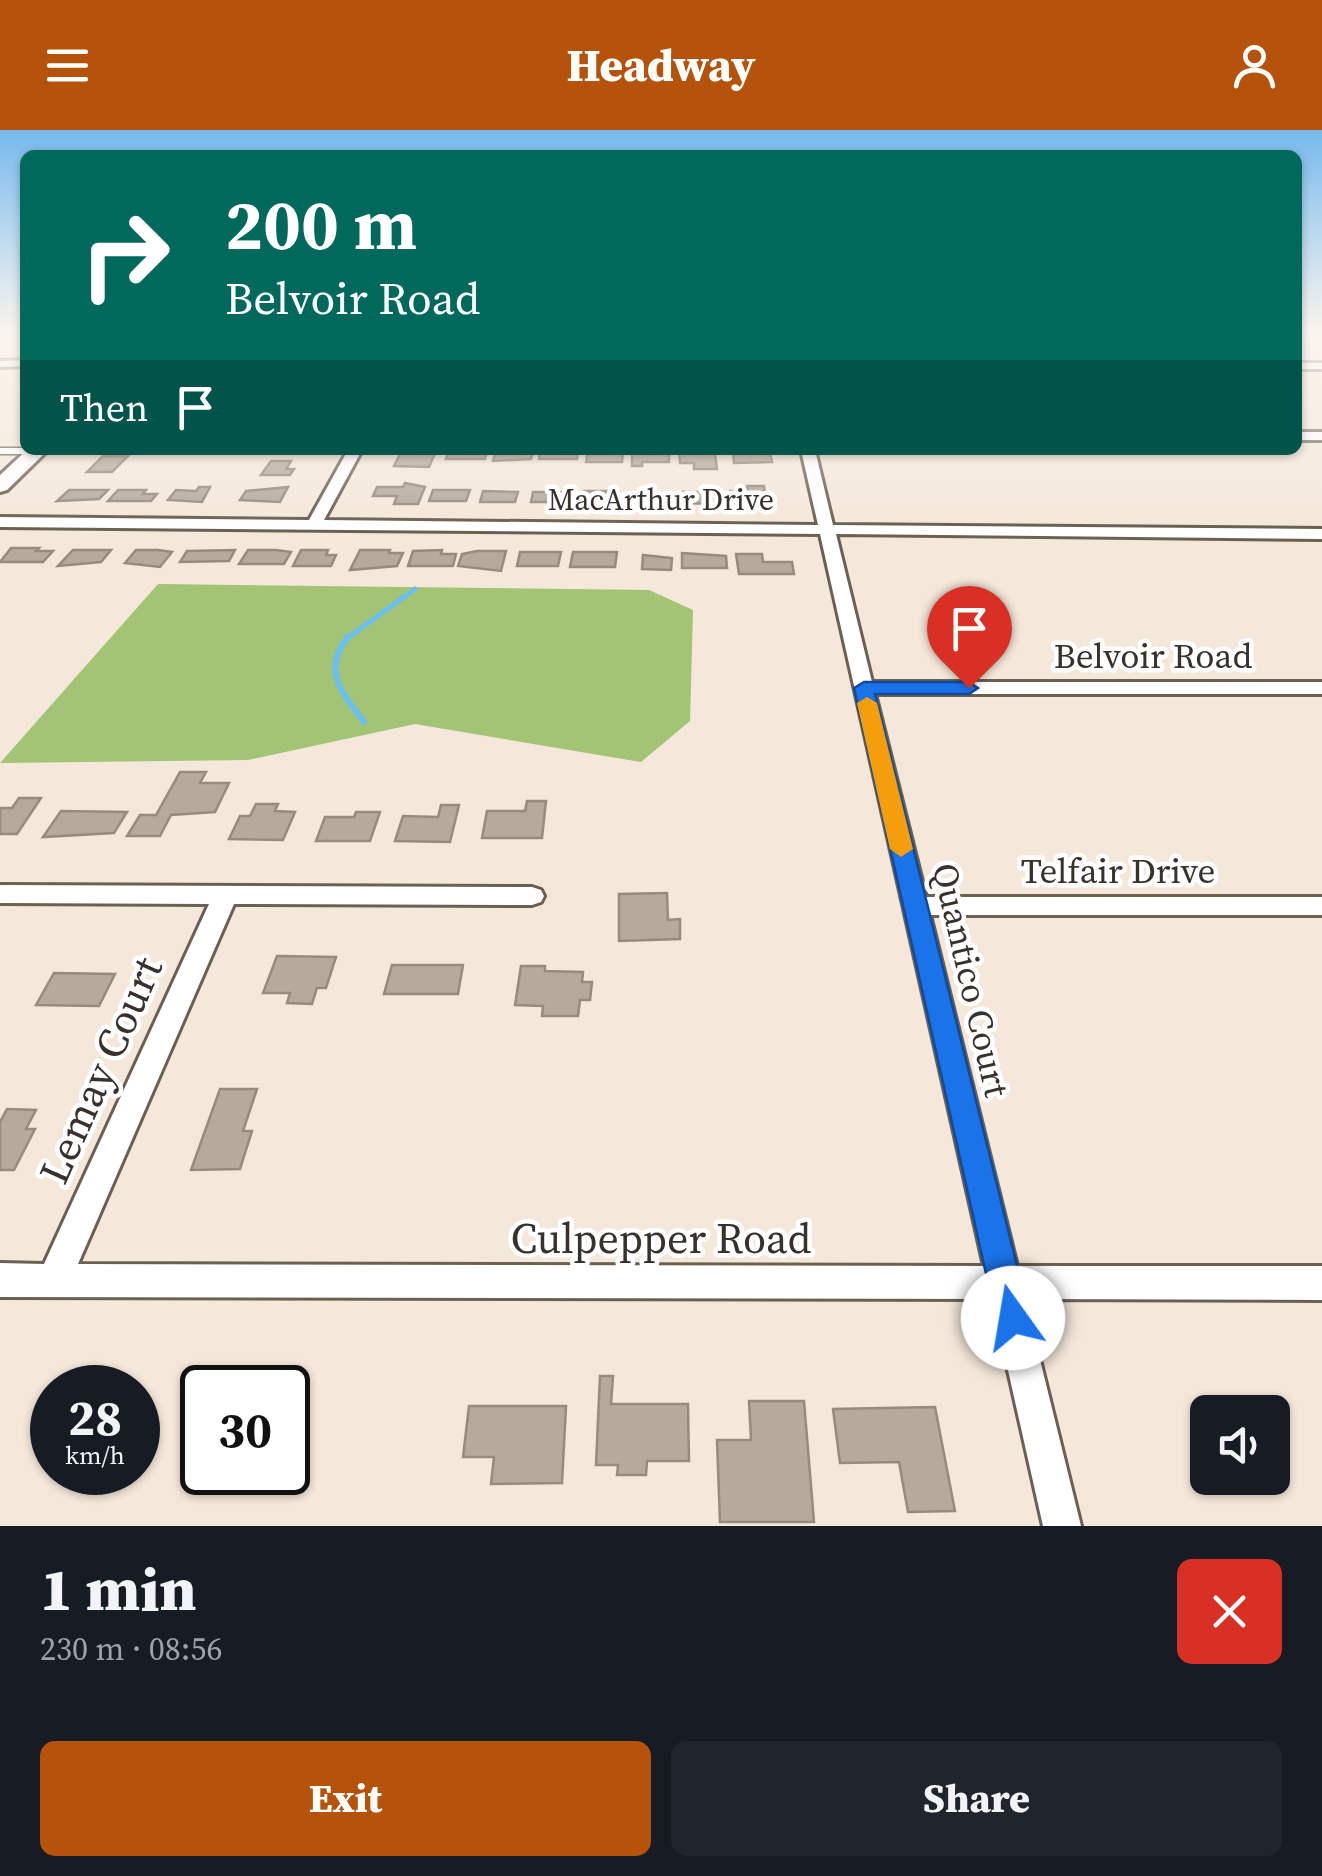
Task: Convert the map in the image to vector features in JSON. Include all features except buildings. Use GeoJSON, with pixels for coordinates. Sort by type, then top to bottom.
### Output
{"type":"FeatureCollection","features":[{"type":"Feature","properties":{"kind":"main road"},"geometry":{"type":"LineString","coordinates":[[0,486],[33,455]]}},
{"type":"Feature","properties":{"kind":"street"},"geometry":{"type":"LineString","coordinates":[[314,524],[352,455]]}},
{"type":"Feature","properties":{"kind":"street","name":"Quantico Court"},"geometry":{"type":"LineString","coordinates":[[809,455],[1062,1526]]}},
{"type":"Feature","properties":{"kind":"street","name":"MacArthur Drive"},"geometry":{"type":"LineString","coordinates":[[0,522],[1322,534]]}},
{"type":"Feature","properties":{"kind":"street","name":"Belvoir Road"},"geometry":{"type":"LineString","coordinates":[[864,688],[1322,688]]}},
{"type":"Feature","properties":{"kind":"street"},"geometry":{"type":"LineString","coordinates":[[0,894],[532,896]]}},
{"type":"Feature","properties":{"kind":"street","name":"Lemay Court"},"geometry":{"type":"LineString","coordinates":[[54,1280],[225,896]]}},
{"type":"Feature","properties":{"kind":"street","name":"Telfair Drive"},"geometry":{"type":"LineString","coordinates":[[914,906],[1322,906]]}},
{"type":"Feature","properties":{"kind":"street","name":"Culpepper Road"},"geometry":{"type":"LineString","coordinates":[[0,1280],[1322,1283]]}},
{"type":"Feature","properties":{"kind":"green space"},"geometry":{"type":"Polygon","coordinates":[[[158,584],[649,590],[693,610],[690,721],[641,762],[415,724],[248,760],[0,763],[158,584]]]}},
{"type":"Feature","properties":{"kind":"waterway"},"geometry":{"type":"LineString","coordinates":[[347,638],[415,589]]}},
{"type":"Feature","properties":{"kind":"waterway"},"geometry":{"type":"LineString","coordinates":[[347,638],[340,649],[335,671],[342,691],[364,722]]}},
{"type":"Feature","properties":{"kind":"slow traffic"},"geometry":{"type":"LineString","coordinates":[[867,703],[901,849]]}},
{"type":"Feature","properties":{"kind":"route"},"geometry":{"type":"LineString","coordinates":[[969,688],[864,688],[1013,1318]]}}]}
